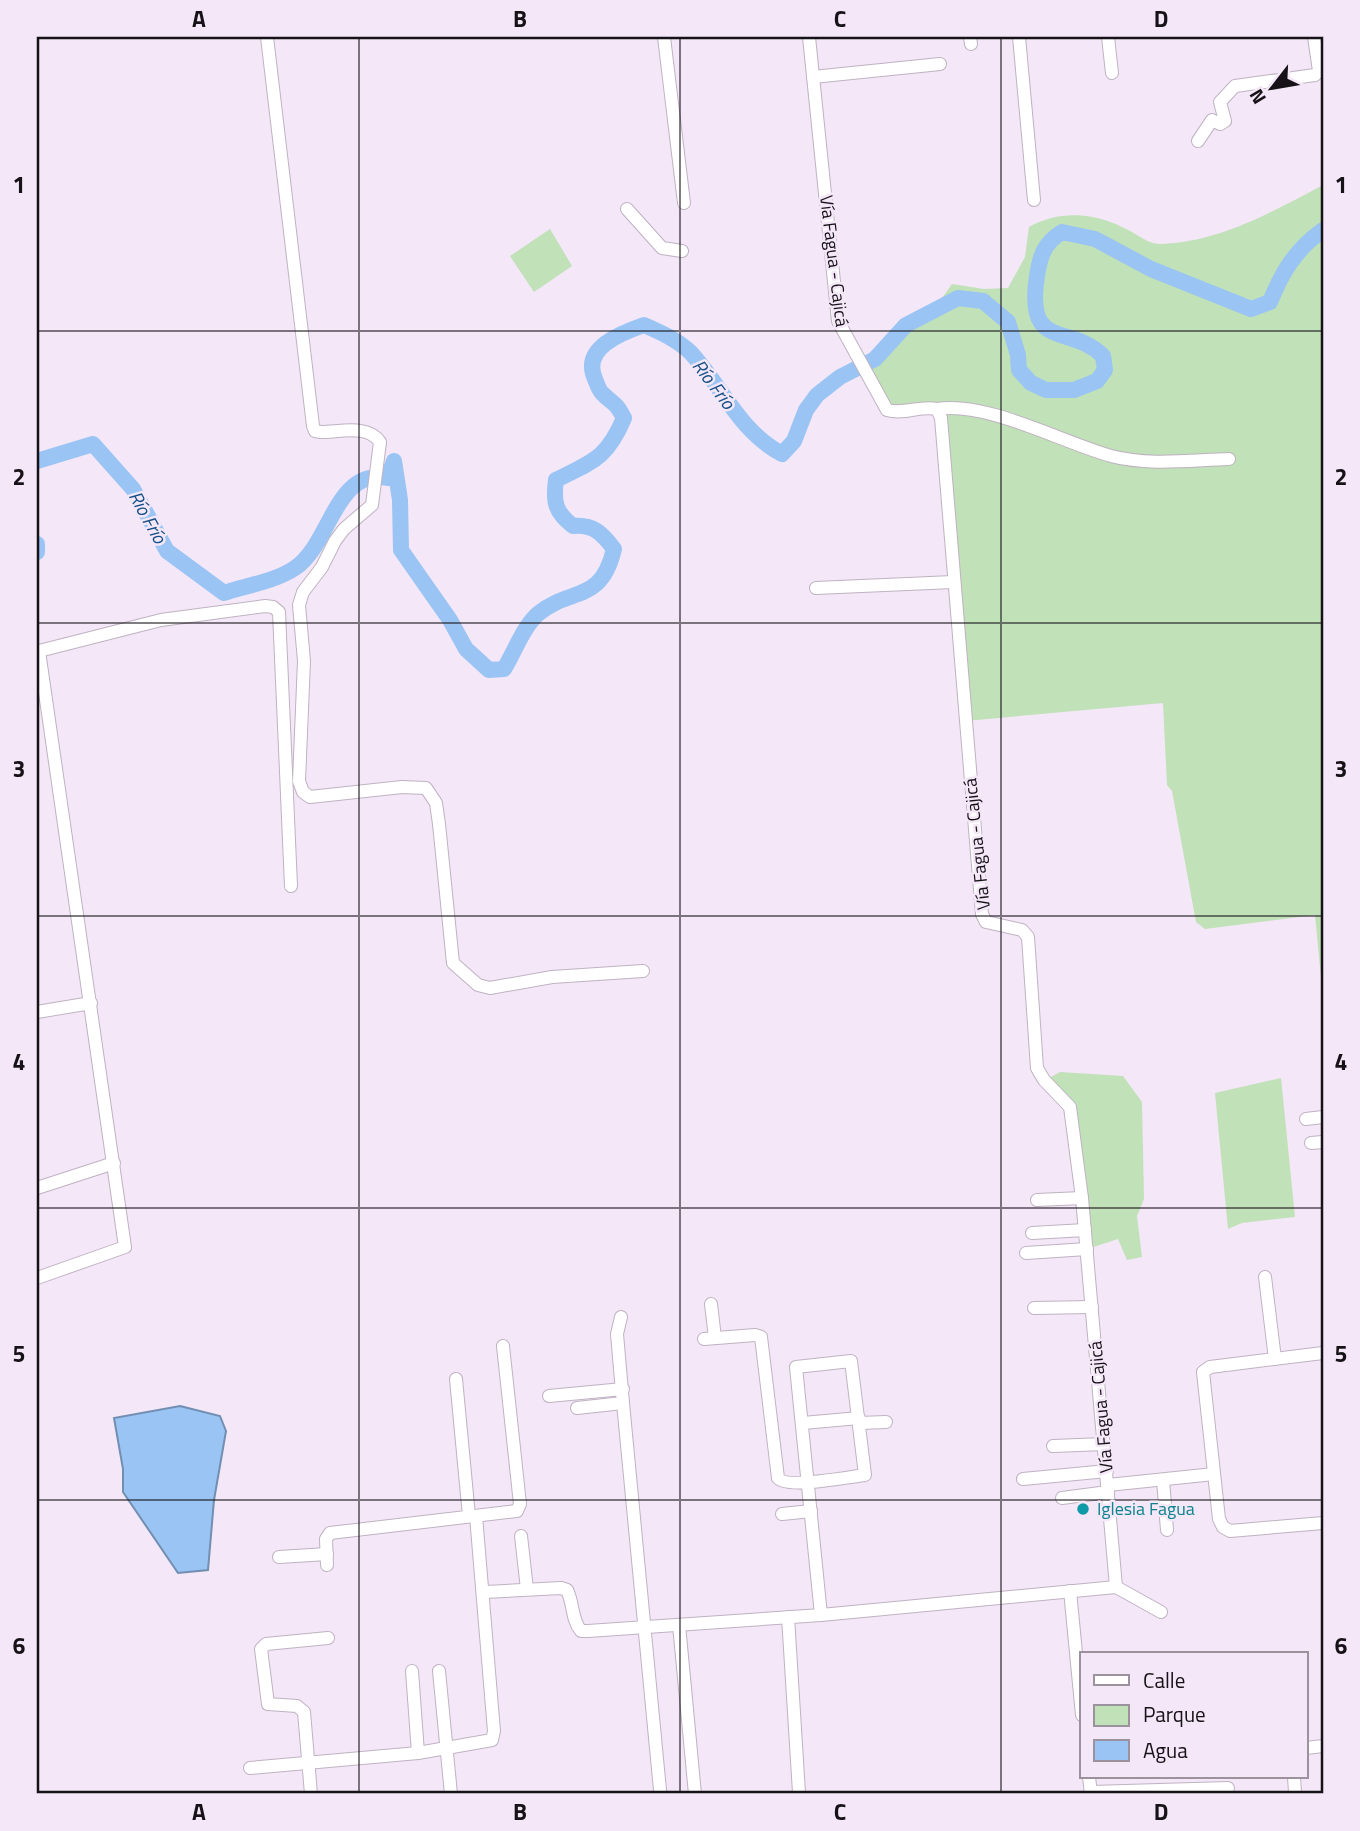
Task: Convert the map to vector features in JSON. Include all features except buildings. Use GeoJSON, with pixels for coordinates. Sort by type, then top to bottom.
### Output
{"type":"FeatureCollection","features":[{"type":"Feature","properties":{"kind":"street"},"geometry":{"type":"LineString","coordinates":[[267,37],[293,216],[315,431],[366,430],[380,442],[377,485],[372,505],[344,529],[335,541],[322,567],[303,592],[299,605],[304,661],[299,781],[303,792],[310,797],[327,797],[402,787],[426,788],[436,803],[453,963],[478,985],[491,988],[552,977],[643,971]]}},
{"type":"Feature","properties":{"kind":"street"},"geometry":{"type":"LineString","coordinates":[[664,37],[684,203]]}},
{"type":"Feature","properties":{"kind":"street","name":"Vía Fagua - Cajicá"},"geometry":{"type":"LineString","coordinates":[[809,37],[838,321],[887,410],[937,409],[941,418],[982,914],[986,922],[1023,930],[1028,937],[1037,1068],[1044,1080],[1070,1107],[1087,1249],[1116,1587]]}},
{"type":"Feature","properties":{"kind":"street"},"geometry":{"type":"LineString","coordinates":[[1019,37],[1034,200]]}},
{"type":"Feature","properties":{"kind":"street"},"geometry":{"type":"LineString","coordinates":[[1108,37],[1112,73]]}},
{"type":"Feature","properties":{"kind":"street"},"geometry":{"type":"LineString","coordinates":[[1198,141],[1212,120],[1220,124],[1225,121],[1220,102],[1235,86],[1315,75],[1319,71],[1314,37]]}},
{"type":"Feature","properties":{"kind":"street"},"geometry":{"type":"LineString","coordinates":[[813,77],[940,64]]}},
{"type":"Feature","properties":{"kind":"street"},"geometry":{"type":"LineString","coordinates":[[627,209],[662,248],[682,251]]}},
{"type":"Feature","properties":{"kind":"street"},"geometry":{"type":"LineString","coordinates":[[937,409],[966,408],[1114,457],[1158,462],[1229,459]]}},
{"type":"Feature","properties":{"kind":"street"},"geometry":{"type":"LineString","coordinates":[[816,588],[953,582]]}},
{"type":"Feature","properties":{"kind":"street"},"geometry":{"type":"LineString","coordinates":[[37,1278],[125,1247],[91,1003],[41,697],[39,651],[161,620],[273,607],[282,618],[291,886]]}},
{"type":"Feature","properties":{"kind":"street"},"geometry":{"type":"LineString","coordinates":[[37,1013],[91,1003]]}},
{"type":"Feature","properties":{"kind":"street"},"geometry":{"type":"LineString","coordinates":[[1306,1119],[1323,1117]]}},
{"type":"Feature","properties":{"kind":"street"},"geometry":{"type":"LineString","coordinates":[[37,1188],[114,1163]]}},
{"type":"Feature","properties":{"kind":"street"},"geometry":{"type":"LineString","coordinates":[[1037,1200],[1082,1198]]}},
{"type":"Feature","properties":{"kind":"street"},"geometry":{"type":"LineString","coordinates":[[1032,1233],[1085,1230]]}},
{"type":"Feature","properties":{"kind":"street"},"geometry":{"type":"LineString","coordinates":[[1026,1253],[1087,1249]]}},
{"type":"Feature","properties":{"kind":"street"},"geometry":{"type":"LineString","coordinates":[[1265,1277],[1275,1359]]}},
{"type":"Feature","properties":{"kind":"street"},"geometry":{"type":"LineString","coordinates":[[711,1304],[710,1338],[755,1335],[761,1337],[778,1478],[788,1484],[809,1481],[865,1475],[851,1362],[796,1367],[809,1481],[821,1615]]}},
{"type":"Feature","properties":{"kind":"street"},"geometry":{"type":"LineString","coordinates":[[1034,1308],[1092,1307]]}},
{"type":"Feature","properties":{"kind":"street"},"geometry":{"type":"LineString","coordinates":[[621,1317],[617,1335],[660,1790]]}},
{"type":"Feature","properties":{"kind":"street"},"geometry":{"type":"LineString","coordinates":[[279,1557],[327,1559],[326,1539],[330,1533],[510,1514],[517,1511],[520,1504],[503,1346]]}},
{"type":"Feature","properties":{"kind":"street"},"geometry":{"type":"LineString","coordinates":[[1323,1353],[1210,1367],[1203,1372],[1219,1519],[1223,1527],[1230,1531],[1323,1523]]}},
{"type":"Feature","properties":{"kind":"street"},"geometry":{"type":"LineString","coordinates":[[250,1768],[418,1753],[492,1740],[494,1731],[485,1592],[456,1378]]}},
{"type":"Feature","properties":{"kind":"street"},"geometry":{"type":"LineString","coordinates":[[549,1396],[623,1389]]}},
{"type":"Feature","properties":{"kind":"street"},"geometry":{"type":"LineString","coordinates":[[577,1408],[623,1403]]}},
{"type":"Feature","properties":{"kind":"street"},"geometry":{"type":"LineString","coordinates":[[803,1423],[859,1420],[886,1422]]}},
{"type":"Feature","properties":{"kind":"street"},"geometry":{"type":"LineString","coordinates":[[1053,1446],[1104,1444]]}},
{"type":"Feature","properties":{"kind":"street"},"geometry":{"type":"LineString","coordinates":[[1023,1479],[1107,1471]]}},
{"type":"Feature","properties":{"kind":"street"},"geometry":{"type":"LineString","coordinates":[[1062,1497],[1214,1474]]}},
{"type":"Feature","properties":{"kind":"street"},"geometry":{"type":"LineString","coordinates":[[1163,1480],[1167,1530]]}},
{"type":"Feature","properties":{"kind":"street"},"geometry":{"type":"LineString","coordinates":[[782,1514],[811,1511]]}},
{"type":"Feature","properties":{"kind":"street"},"geometry":{"type":"LineString","coordinates":[[521,1536],[527,1589]]}},
{"type":"Feature","properties":{"kind":"street"},"geometry":{"type":"LineString","coordinates":[[485,1592],[567,1590],[575,1624],[581,1631],[821,1615],[1116,1587],[1161,1612]]}},
{"type":"Feature","properties":{"kind":"street"},"geometry":{"type":"LineString","coordinates":[[1070,1591],[1080,1694]]}},
{"type":"Feature","properties":{"kind":"street"},"geometry":{"type":"LineString","coordinates":[[788,1617],[799,1793]]}},
{"type":"Feature","properties":{"kind":"street"},"geometry":{"type":"LineString","coordinates":[[679,1625],[695,1794]]}},
{"type":"Feature","properties":{"kind":"street"},"geometry":{"type":"LineString","coordinates":[[311,1794],[302,1708],[268,1704],[261,1649],[266,1644],[328,1638]]}},
{"type":"Feature","properties":{"kind":"street"},"geometry":{"type":"LineString","coordinates":[[412,1671],[418,1753]]}},
{"type":"Feature","properties":{"kind":"street"},"geometry":{"type":"LineString","coordinates":[[439,1671],[451,1794]]}},
{"type":"Feature","properties":{"kind":"street"},"geometry":{"type":"LineString","coordinates":[[1294,1778],[1295,1792]]}},
{"type":"Feature","properties":{"kind":"street"},"geometry":{"type":"LineString","coordinates":[[1091,1793],[1194,1782],[1228,1787]]}},
{"type":"Feature","properties":{"kind":"green space"},"geometry":{"type":"Polygon","coordinates":[[[1323,185],[1323,998],[1315,915],[1205,929],[1196,922],[1172,791],[1167,785],[1163,703],[965,721],[937,409],[894,412],[867,363],[884,351],[906,325],[932,312],[952,284],[984,289],[1008,288],[1025,257],[1029,227],[1041,221],[1067,216],[1092,217],[1118,225],[1151,243],[1181,242],[1244,224],[1323,185]]]}},
{"type":"Feature","properties":{"kind":"green space"},"geometry":{"type":"Polygon","coordinates":[[[550,229],[572,266],[534,292],[510,256],[550,229]]]}},
{"type":"Feature","properties":{"kind":"green space"},"geometry":{"type":"Polygon","coordinates":[[[1060,1072],[1123,1076],[1142,1102],[1144,1199],[1137,1216],[1142,1257],[1127,1260],[1118,1239],[1087,1249],[1070,1107],[1044,1081],[1060,1072]]]}},
{"type":"Feature","properties":{"kind":"green space"},"geometry":{"type":"Polygon","coordinates":[[[1281,1078],[1295,1217],[1242,1223],[1228,1229],[1215,1093],[1281,1078]]]}},
{"type":"Feature","properties":{"kind":"water"},"geometry":{"type":"Polygon","coordinates":[[[180,1406],[220,1416],[226,1431],[214,1500],[208,1570],[178,1573],[123,1492],[123,1469],[114,1418],[180,1406]]]}},
{"type":"Feature","properties":{"kind":"waterway","name":"Río Frío"},"geometry":{"type":"LineString","coordinates":[[37,461],[93,444],[133,489],[167,551],[224,593],[270,580],[295,568],[307,557],[345,495],[356,484],[370,478],[388,478],[394,461],[400,500],[401,550],[450,620],[466,649],[489,670],[504,669],[534,618],[551,605],[593,587],[601,579],[614,549],[596,531],[586,526],[573,526],[567,521],[559,511],[555,494],[556,480],[598,457],[612,442],[624,418],[600,391],[592,368],[598,350],[615,337],[644,325],[680,344],[702,366],[754,433],[782,454],[794,441],[806,410],[817,395],[840,377],[875,359],[906,325],[958,298],[983,301],[1008,322],[1018,355],[1019,370],[1031,383],[1046,390],[1074,390],[1097,381],[1105,370],[1103,356],[1090,346],[1053,332],[1044,326],[1038,316],[1035,300],[1040,262],[1047,245],[1062,232],[1095,239],[1151,269],[1251,309],[1270,302],[1291,262],[1305,245],[1323,230]]}},
{"type":"Feature","properties":{"kind":"waterway","name":"Río Frío"},"geometry":{"type":"LineString","coordinates":[[37,544],[37,552]]}},
{"type":"Feature","properties":{"kind":"place","name":"Iglesia Fagua"},"geometry":{"type":"Point","coordinates":[1083,1509]}}]}
